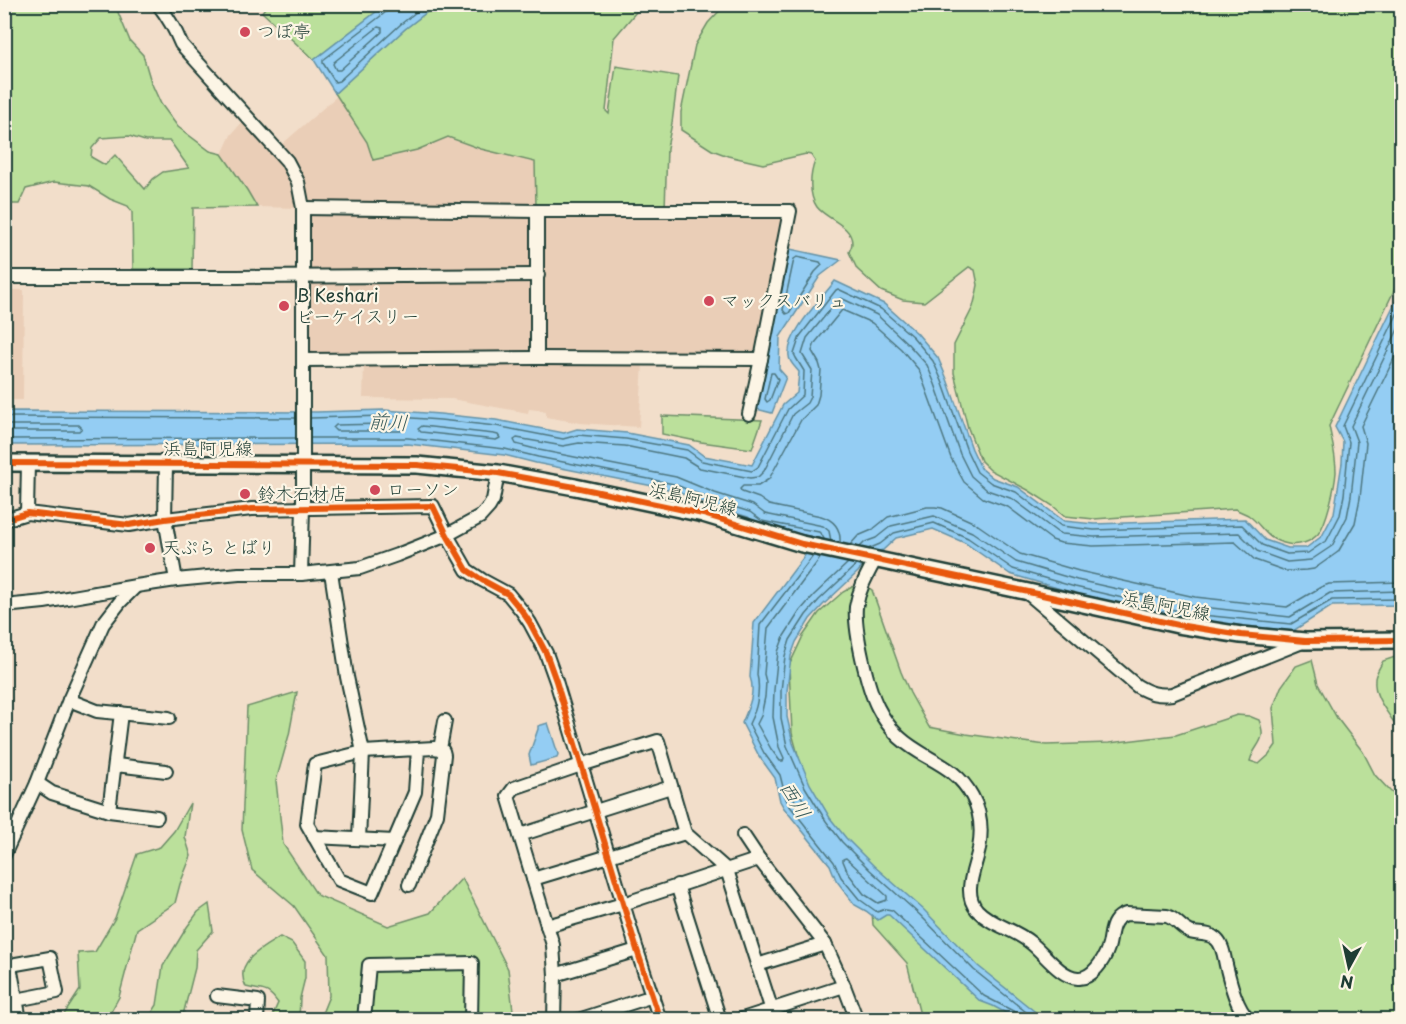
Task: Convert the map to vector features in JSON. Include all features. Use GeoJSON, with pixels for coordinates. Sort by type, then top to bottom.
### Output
{"type":"FeatureCollection","features":[{"type":"Feature","properties":{"kind":"main road","name":"浜島阿児線"},"geometry":{"type":"LineString","coordinates":[[4,463],[166,464],[303,458],[498,473],[703,514],[802,544],[1178,625],[1241,635],[1305,641],[1401,640]]}},
{"type":"Feature","properties":{"kind":"street"},"geometry":{"type":"LineString","coordinates":[[158,4],[167,15],[181,44],[286,161],[298,182],[303,208],[304,276],[301,574]]}},
{"type":"Feature","properties":{"kind":"street"},"geometry":{"type":"LineString","coordinates":[[303,208],[537,212],[790,210],[749,414]]}},
{"type":"Feature","properties":{"kind":"street"},"geometry":{"type":"LineString","coordinates":[[537,212],[537,358]]}},
{"type":"Feature","properties":{"kind":"street"},"geometry":{"type":"LineString","coordinates":[[4,277],[538,275]]}},
{"type":"Feature","properties":{"kind":"street"},"geometry":{"type":"LineString","coordinates":[[303,360],[761,359]]}},
{"type":"Feature","properties":{"kind":"street"},"geometry":{"type":"LineString","coordinates":[[27,513],[28,463]]}},
{"type":"Feature","properties":{"kind":"street"},"geometry":{"type":"LineString","coordinates":[[166,464],[165,519],[176,580]]}},
{"type":"Feature","properties":{"kind":"street"},"geometry":{"type":"LineString","coordinates":[[4,606],[44,602],[176,580],[239,574],[301,574],[360,568],[447,535],[480,517],[493,500],[498,473]]}},
{"type":"Feature","properties":{"kind":"street"},"geometry":{"type":"LineString","coordinates":[[4,520],[27,513],[129,525],[252,509],[433,506],[467,570],[508,594],[530,622],[546,653],[660,1020]]}},
{"type":"Feature","properties":{"kind":"street"},"geometry":{"type":"LineString","coordinates":[[872,560],[856,609],[856,624],[871,689],[886,722],[899,737],[951,771],[961,780],[974,799],[981,828],[979,849],[969,892],[977,910],[985,917],[1020,934],[1055,966],[1067,975],[1077,978],[1090,975],[1095,970],[1107,952],[1116,921],[1122,915],[1173,918],[1189,932],[1208,935],[1218,941],[1223,951],[1238,1006],[1249,1020]]}},
{"type":"Feature","properties":{"kind":"street"},"geometry":{"type":"LineString","coordinates":[[331,572],[347,677],[363,752],[359,839]]}},
{"type":"Feature","properties":{"kind":"street"},"geometry":{"type":"LineString","coordinates":[[4,855],[37,783],[69,700],[103,624],[136,586]]}},
{"type":"Feature","properties":{"kind":"street"},"geometry":{"type":"LineString","coordinates":[[1024,591],[1137,686],[1156,695],[1172,694],[1305,641]]}},
{"type":"Feature","properties":{"kind":"street"},"geometry":{"type":"LineString","coordinates":[[69,700],[97,711],[169,718]]}},
{"type":"Feature","properties":{"kind":"street"},"geometry":{"type":"LineString","coordinates":[[109,811],[121,713]]}},
{"type":"Feature","properties":{"kind":"street"},"geometry":{"type":"LineString","coordinates":[[440,749],[445,722]]}},
{"type":"Feature","properties":{"kind":"street"},"geometry":{"type":"LineString","coordinates":[[554,1020],[553,945],[508,796],[514,788],[658,741],[686,833],[727,870],[773,1014]]}},
{"type":"Feature","properties":{"kind":"street"},"geometry":{"type":"LineString","coordinates":[[409,885],[437,814],[444,755],[440,749],[363,752],[315,764],[307,824],[339,880],[372,894],[416,792],[418,750]]}},
{"type":"Feature","properties":{"kind":"street"},"geometry":{"type":"LineString","coordinates":[[116,765],[166,771]]}},
{"type":"Feature","properties":{"kind":"street"},"geometry":{"type":"LineString","coordinates":[[37,783],[52,793],[109,811],[157,817]]}},
{"type":"Feature","properties":{"kind":"street"},"geometry":{"type":"LineString","coordinates":[[520,835],[671,787]]}},
{"type":"Feature","properties":{"kind":"street"},"geometry":{"type":"LineString","coordinates":[[533,879],[686,833]]}},
{"type":"Feature","properties":{"kind":"street"},"geometry":{"type":"LineString","coordinates":[[743,835],[825,944],[857,1020]]}},
{"type":"Feature","properties":{"kind":"street"},"geometry":{"type":"LineString","coordinates":[[314,837],[394,841]]}},
{"type":"Feature","properties":{"kind":"street"},"geometry":{"type":"LineString","coordinates":[[547,926],[623,904],[759,859]]}},
{"type":"Feature","properties":{"kind":"street"},"geometry":{"type":"LineString","coordinates":[[677,885],[720,1020]]}},
{"type":"Feature","properties":{"kind":"street"},"geometry":{"type":"LineString","coordinates":[[757,965],[825,944]]}},
{"type":"Feature","properties":{"kind":"street"},"geometry":{"type":"LineString","coordinates":[[555,975],[637,950]]}},
{"type":"Feature","properties":{"kind":"street"},"geometry":{"type":"LineString","coordinates":[[16,1000],[57,992],[50,958],[7,966],[20,1020]]}},
{"type":"Feature","properties":{"kind":"street"},"geometry":{"type":"LineString","coordinates":[[364,1020],[369,965],[472,963],[471,1020]]}},
{"type":"Feature","properties":{"kind":"street"},"geometry":{"type":"LineString","coordinates":[[739,1020],[773,1014],[844,986]]}},
{"type":"Feature","properties":{"kind":"street"},"geometry":{"type":"LineString","coordinates":[[217,996],[258,1001],[257,1020]]}},
{"type":"Feature","properties":{"kind":"street"},"geometry":{"type":"LineString","coordinates":[[578,1020],[653,996]]}},
{"type":"Feature","properties":{"kind":"shaded area"},"geometry":{"type":"Polygon","coordinates":[[[337,96],[367,142],[417,150],[447,137],[481,149],[535,162],[536,206],[787,212],[755,365],[643,364],[639,427],[580,423],[546,417],[546,411],[529,409],[528,413],[452,399],[363,398],[364,362],[297,363],[295,360],[299,208],[257,207],[222,154],[231,135],[248,115],[280,146],[337,96]]]}},
{"type":"Feature","properties":{"kind":"shaded area"},"geometry":{"type":"Polygon","coordinates":[[[5,290],[24,290],[23,400],[5,400],[5,290]]]}},
{"type":"Feature","properties":{"kind":"green space"},"geometry":{"type":"Polygon","coordinates":[[[4,5],[115,5],[130,41],[143,55],[151,82],[161,104],[178,127],[210,151],[222,154],[257,207],[193,208],[192,269],[133,269],[132,212],[128,206],[110,199],[89,186],[54,182],[26,189],[19,204],[5,204],[4,5]],[[129,136],[101,138],[92,148],[91,157],[105,165],[115,155],[145,189],[163,172],[189,168],[170,141],[145,141],[129,136]]]}},
{"type":"Feature","properties":{"kind":"green space"},"geometry":{"type":"Polygon","coordinates":[[[267,5],[385,5],[314,60],[262,12],[267,5]]]}},
{"type":"Feature","properties":{"kind":"green space"},"geometry":{"type":"Polygon","coordinates":[[[436,5],[642,5],[614,38],[606,111],[609,114],[616,66],[678,76],[667,148],[665,209],[536,206],[535,162],[481,149],[448,137],[417,150],[373,160],[367,142],[335,93],[405,29],[436,5]]]}},
{"type":"Feature","properties":{"kind":"green space"},"geometry":{"type":"Polygon","coordinates":[[[725,5],[1401,5],[1401,276],[1329,426],[1336,472],[1327,513],[1318,534],[1300,544],[1280,542],[1269,536],[1254,519],[1235,509],[1094,519],[1065,516],[1028,490],[990,470],[981,461],[968,428],[954,373],[954,345],[973,307],[976,295],[978,285],[975,270],[969,267],[924,302],[903,300],[881,291],[857,269],[849,252],[852,243],[848,231],[821,211],[814,202],[811,184],[815,161],[811,155],[806,154],[763,164],[712,150],[681,130],[681,112],[695,45],[708,23],[725,5]]]}},
{"type":"Feature","properties":{"kind":"green space"},"geometry":{"type":"Polygon","coordinates":[[[662,416],[762,420],[752,449],[662,434],[662,416]]]}},
{"type":"Feature","properties":{"kind":"green space"},"geometry":{"type":"Polygon","coordinates":[[[861,582],[872,590],[901,672],[929,727],[966,734],[1046,745],[1109,743],[1176,735],[1237,715],[1249,716],[1259,720],[1261,728],[1261,738],[1250,761],[1259,764],[1276,745],[1273,708],[1281,687],[1296,666],[1312,660],[1318,684],[1337,718],[1363,752],[1375,775],[1401,800],[1401,1019],[921,1019],[907,963],[873,925],[868,861],[833,827],[806,784],[792,733],[789,666],[803,636],[819,613],[843,592],[861,582]]]}},
{"type":"Feature","properties":{"kind":"green space"},"geometry":{"type":"Polygon","coordinates":[[[1402,655],[1401,736],[1377,695],[1375,679],[1383,661],[1402,655]]]}},
{"type":"Feature","properties":{"kind":"green space"},"geometry":{"type":"Polygon","coordinates":[[[297,692],[289,735],[276,781],[283,844],[317,895],[388,926],[430,913],[462,878],[508,969],[514,1019],[323,1019],[323,1011],[329,996],[328,955],[294,906],[252,870],[242,830],[247,707],[297,692]]]}},
{"type":"Feature","properties":{"kind":"green space"},"geometry":{"type":"Polygon","coordinates":[[[190,803],[185,837],[191,856],[175,903],[137,929],[119,997],[107,1019],[61,1019],[80,990],[78,953],[95,952],[115,918],[137,854],[160,847],[174,831],[190,803]]]}},
{"type":"Feature","properties":{"kind":"green space"},"geometry":{"type":"Polygon","coordinates":[[[209,904],[213,931],[196,950],[195,968],[182,1019],[148,1019],[157,1005],[163,966],[198,912],[209,904]]]}},
{"type":"Feature","properties":{"kind":"green space"},"geometry":{"type":"Polygon","coordinates":[[[280,937],[292,943],[305,961],[299,1019],[271,1019],[278,1003],[264,990],[246,987],[243,978],[243,970],[251,957],[280,937]]]}},
{"type":"Feature","properties":{"kind":"water"},"geometry":{"type":"Polygon","coordinates":[[[385,5],[436,5],[405,29],[335,93],[314,60],[385,5]]]}},
{"type":"Feature","properties":{"kind":"water"},"geometry":{"type":"Polygon","coordinates":[[[790,249],[841,260],[820,276],[780,337],[779,369],[786,377],[772,413],[756,409],[790,249]]]}},
{"type":"Feature","properties":{"kind":"water"},"geometry":{"type":"Polygon","coordinates":[[[835,281],[884,304],[917,333],[938,358],[981,468],[993,478],[1018,487],[1064,521],[1094,524],[1245,519],[1265,540],[1288,548],[1306,548],[1322,536],[1334,513],[1343,442],[1335,427],[1401,290],[1401,605],[1332,606],[1293,631],[1191,620],[1074,593],[1010,574],[965,543],[933,529],[896,538],[883,550],[872,553],[858,572],[810,619],[796,642],[791,656],[787,717],[793,743],[810,784],[830,818],[874,866],[924,910],[978,966],[1044,1019],[1017,1019],[980,1001],[889,915],[878,920],[855,905],[836,880],[830,865],[784,808],[780,801],[775,778],[759,756],[742,723],[752,695],[750,677],[754,623],[818,538],[759,526],[748,517],[711,506],[673,490],[504,455],[408,444],[5,445],[5,411],[317,412],[384,410],[496,420],[564,433],[577,429],[627,433],[689,445],[704,456],[752,465],[783,405],[797,393],[799,372],[789,356],[793,337],[835,281]]]}},
{"type":"Feature","properties":{"kind":"water"},"geometry":{"type":"Polygon","coordinates":[[[548,723],[558,754],[557,758],[531,765],[529,755],[538,726],[548,723]]]}},
{"type":"Feature","properties":{"kind":"cycle path"},"geometry":{"type":"LineString","coordinates":[[4,463],[417,465],[498,473],[703,514],[802,544],[1178,625],[1241,635],[1305,641],[1402,640]]}},
{"type":"Feature","properties":{"kind":"cycle path"},"geometry":{"type":"LineString","coordinates":[[4,520],[27,513],[129,525],[252,509],[433,506],[467,570],[508,594],[530,623],[546,653],[660,1020]]}},
{"type":"Feature","properties":{"kind":"place","name":"つぼ亭"},"geometry":{"type":"Point","coordinates":[245,32]}},
{"type":"Feature","properties":{"kind":"place","name":"マックスバリュ"},"geometry":{"type":"Point","coordinates":[709,301]}},
{"type":"Feature","properties":{"kind":"place","name":"B Keshari ビーケイスリー"},"geometry":{"type":"Point","coordinates":[284,306]}},
{"type":"Feature","properties":{"kind":"place","name":"ローソン"},"geometry":{"type":"Point","coordinates":[375,490]}},
{"type":"Feature","properties":{"kind":"place","name":"鈴木石材店"},"geometry":{"type":"Point","coordinates":[245,494]}},
{"type":"Feature","properties":{"kind":"place","name":"天ぷら とばり"},"geometry":{"type":"Point","coordinates":[150,548]}},
{"type":"Feature","properties":{"kind":"water label","name":"前川"},"geometry":{"type":"Point","coordinates":[388,422]}},
{"type":"Feature","properties":{"kind":"water label","name":"西川"},"geometry":{"type":"Point","coordinates":[795,800]}}]}
